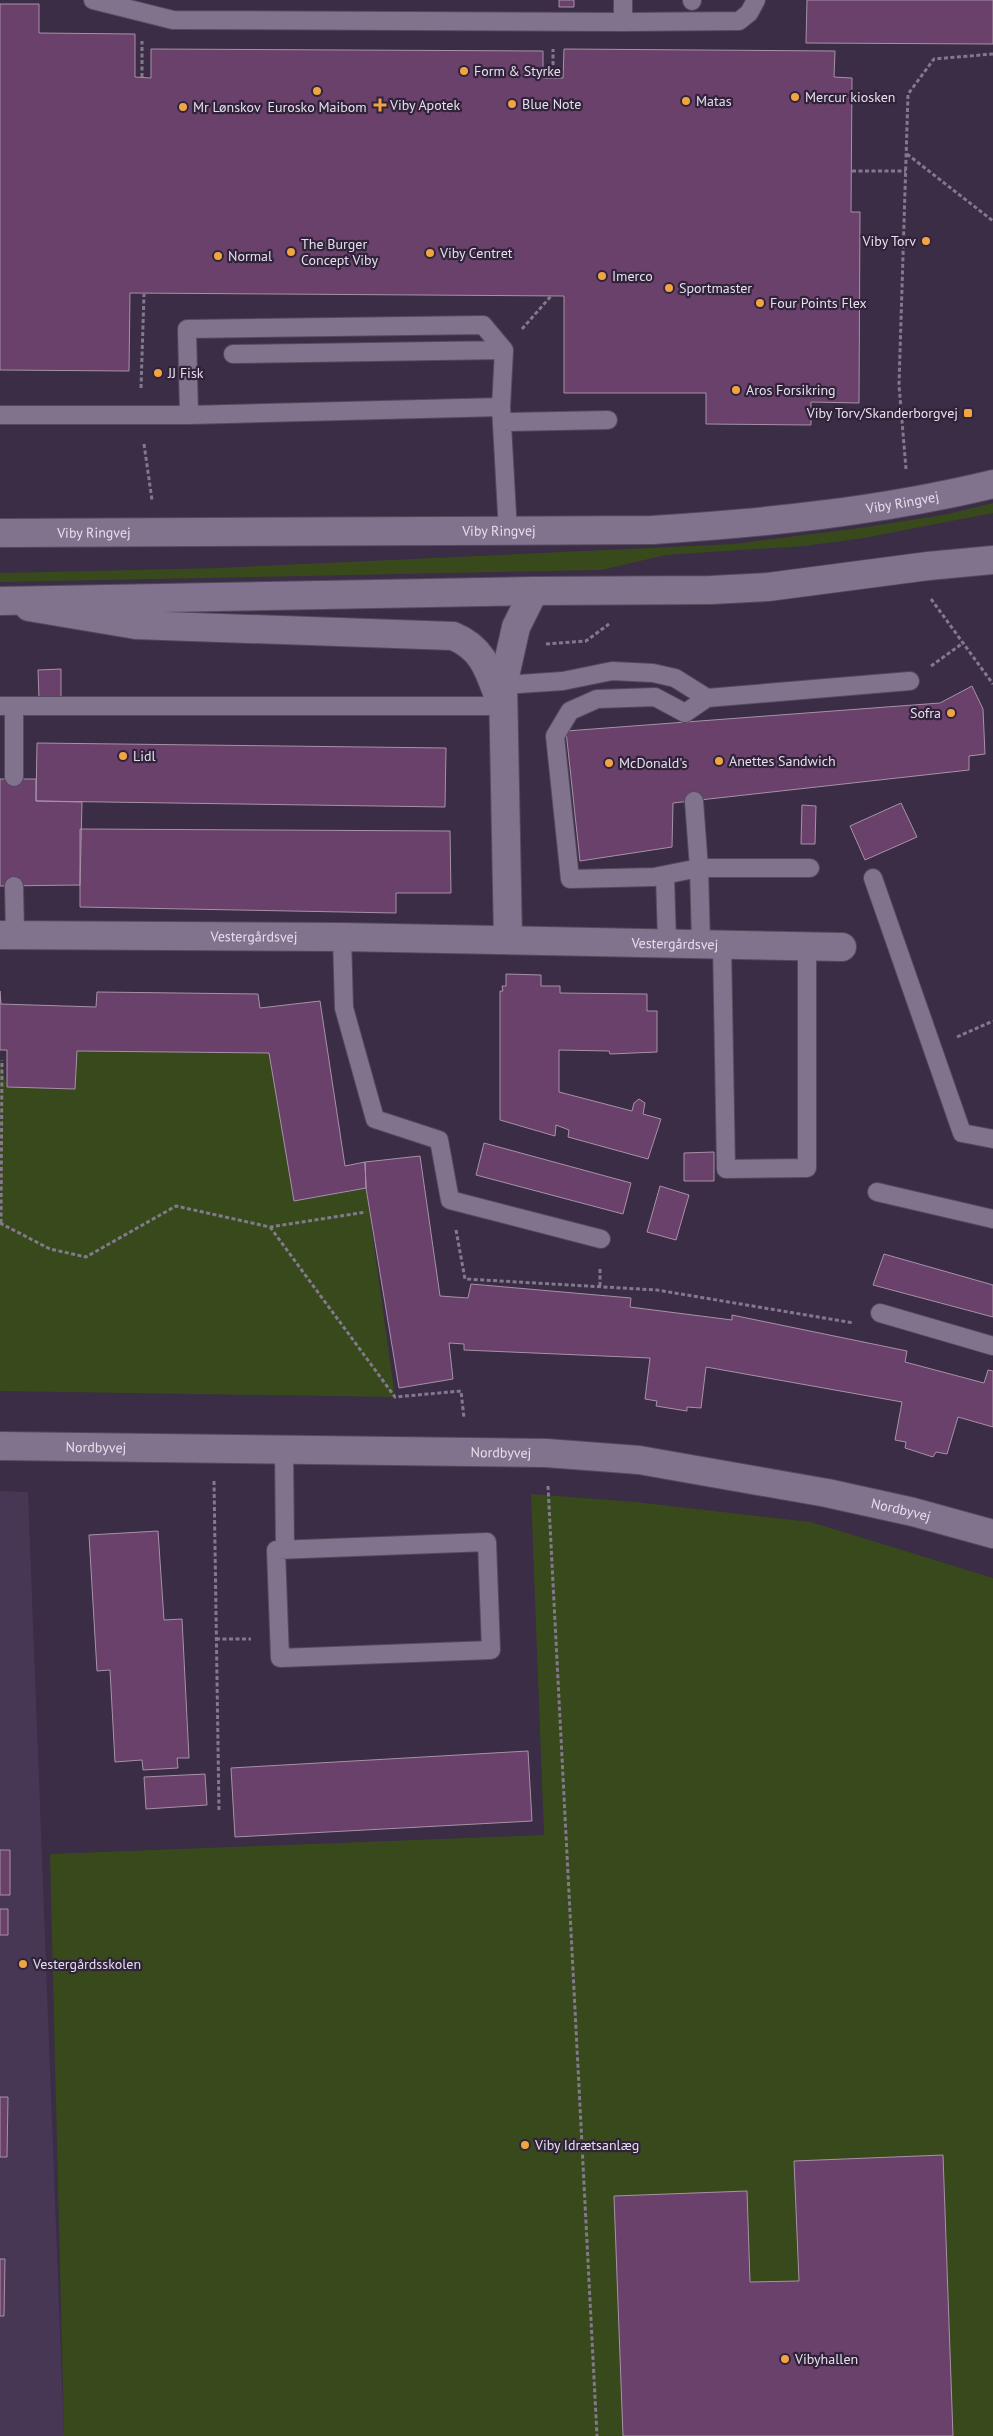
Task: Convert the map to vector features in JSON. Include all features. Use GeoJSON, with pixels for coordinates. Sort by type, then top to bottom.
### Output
{"type":"FeatureCollection","features":[{"type":"Feature","properties":{"kind":"street","name":"Viby Ringvej"},"geometry":{"type":"LineString","coordinates":[[0,533],[652,530],[754,523],[908,502],[993,484]]}},
{"type":"Feature","properties":{"kind":"street"},"geometry":{"type":"LineString","coordinates":[[918,567],[993,541]]}},
{"type":"Feature","properties":{"kind":"street"},"geometry":{"type":"LineString","coordinates":[[0,602],[534,591],[654,592],[768,587],[918,567],[993,560]]}},
{"type":"Feature","properties":{"kind":"street"},"geometry":{"type":"LineString","coordinates":[[508,939],[503,696],[510,648],[516,627],[534,591]]}},
{"type":"Feature","properties":{"kind":"street"},"geometry":{"type":"LineString","coordinates":[[0,602],[136,625],[454,636],[475,648],[482,657],[503,696]]}},
{"type":"Feature","properties":{"kind":"street","name":"Vestergårdsvej"},"geometry":{"type":"LineString","coordinates":[[8,935],[508,939],[842,947]]}},
{"type":"Feature","properties":{"kind":"street","name":"Nordbyvej"},"geometry":{"type":"LineString","coordinates":[[0,1446],[284,1448],[546,1453],[639,1460],[764,1482],[912,1512],[993,1534]]}},
{"type":"Feature","properties":{"kind":"lane"},"geometry":{"type":"LineString","coordinates":[[93,0],[173,20],[623,22],[739,21],[749,13],[756,0]]}},
{"type":"Feature","properties":{"kind":"lane"},"geometry":{"type":"LineString","coordinates":[[623,0],[623,22]]}},
{"type":"Feature","properties":{"kind":"lane"},"geometry":{"type":"LineString","coordinates":[[189,415],[187,329],[483,324],[504,350],[502,414],[508,532]]}},
{"type":"Feature","properties":{"kind":"lane"},"geometry":{"type":"LineString","coordinates":[[233,354],[504,350]]}},
{"type":"Feature","properties":{"kind":"lane"},"geometry":{"type":"LineString","coordinates":[[0,415],[502,414],[608,420]]}},
{"type":"Feature","properties":{"kind":"lane"},"geometry":{"type":"LineString","coordinates":[[14,777],[7,706],[503,696],[554,682],[612,671],[653,673],[675,678],[707,698]]}},
{"type":"Feature","properties":{"kind":"lane"},"geometry":{"type":"LineString","coordinates":[[810,868],[700,868],[654,877],[570,879],[554,736],[570,710],[597,699],[655,697],[685,717],[707,698],[910,681]]}},
{"type":"Feature","properties":{"kind":"lane"},"geometry":{"type":"LineString","coordinates":[[694,801],[700,868],[712,943],[726,1169],[807,1168],[807,946]]}},
{"type":"Feature","properties":{"kind":"lane"},"geometry":{"type":"LineString","coordinates":[[665,875],[667,942]]}},
{"type":"Feature","properties":{"kind":"lane"},"geometry":{"type":"LineString","coordinates":[[874,878],[962,1133],[993,1138]]}},
{"type":"Feature","properties":{"kind":"lane"},"geometry":{"type":"LineString","coordinates":[[8,935],[14,886]]}},
{"type":"Feature","properties":{"kind":"lane"},"geometry":{"type":"LineString","coordinates":[[342,937],[344,1008],[376,1119],[439,1140],[450,1200],[601,1239]]}},
{"type":"Feature","properties":{"kind":"lane"},"geometry":{"type":"LineString","coordinates":[[877,1192],[993,1219]]}},
{"type":"Feature","properties":{"kind":"lane"},"geometry":{"type":"LineString","coordinates":[[880,1313],[993,1346]]}},
{"type":"Feature","properties":{"kind":"lane"},"geometry":{"type":"LineString","coordinates":[[284,1448],[285,1549]]}},
{"type":"Feature","properties":{"kind":"lane"},"geometry":{"type":"LineString","coordinates":[[487,1542],[491,1650],[280,1658],[280,1638],[276,1550],[487,1542]]}},
{"type":"Feature","properties":{"kind":"path"},"geometry":{"type":"LineString","coordinates":[[142,12],[142,77]]}},
{"type":"Feature","properties":{"kind":"path"},"geometry":{"type":"LineString","coordinates":[[908,502],[899,386],[908,94],[934,59],[993,54]]}},
{"type":"Feature","properties":{"kind":"path"},"geometry":{"type":"LineString","coordinates":[[906,154],[993,221]]}},
{"type":"Feature","properties":{"kind":"path"},"geometry":{"type":"LineString","coordinates":[[852,171],[906,171]]}},
{"type":"Feature","properties":{"kind":"path"},"geometry":{"type":"LineString","coordinates":[[144,294],[141,415],[156,532]]}},
{"type":"Feature","properties":{"kind":"path"},"geometry":{"type":"LineString","coordinates":[[504,350],[552,296]]}},
{"type":"Feature","properties":{"kind":"path"},"geometry":{"type":"LineString","coordinates":[[918,567],[963,643],[993,684]]}},
{"type":"Feature","properties":{"kind":"path"},"geometry":{"type":"LineString","coordinates":[[510,648],[586,640],[654,592]]}},
{"type":"Feature","properties":{"kind":"path"},"geometry":{"type":"LineString","coordinates":[[910,681],[963,643]]}},
{"type":"Feature","properties":{"kind":"path"},"geometry":{"type":"LineString","coordinates":[[933,1048],[993,1021]]}},
{"type":"Feature","properties":{"kind":"path"},"geometry":{"type":"LineString","coordinates":[[2,1060],[1,1223],[50,1249],[86,1257],[176,1206],[270,1227],[366,1212]]}},
{"type":"Feature","properties":{"kind":"path"},"geometry":{"type":"LineString","coordinates":[[450,1200],[465,1278],[657,1290],[862,1324],[880,1313]]}},
{"type":"Feature","properties":{"kind":"path"},"geometry":{"type":"LineString","coordinates":[[270,1227],[396,1397],[462,1391],[468,1452]]}},
{"type":"Feature","properties":{"kind":"path"},"geometry":{"type":"LineString","coordinates":[[213,1448],[218,1811]]}},
{"type":"Feature","properties":{"kind":"path"},"geometry":{"type":"LineString","coordinates":[[546,1453],[598,2436]]}},
{"type":"Feature","properties":{"kind":"path"},"geometry":{"type":"LineString","coordinates":[[216,1639],[280,1638]]}},
{"type":"Feature","properties":{"kind":"shaded area","name":"Vestergårdsskolen"},"geometry":{"type":"Polygon","coordinates":[[[0,1491],[28,1492],[64,2436],[0,2436],[0,1491]]]}},
{"type":"Feature","properties":{"kind":"green space"},"geometry":{"type":"Polygon","coordinates":[[[993,503],[993,513],[864,538],[804,546],[666,555],[601,570],[0,582],[0,573],[219,568],[733,544],[860,528],[948,514],[993,503]]]}},
{"type":"Feature","properties":{"kind":"green space"},"geometry":{"type":"Polygon","coordinates":[[[77,1051],[269,1053],[294,1201],[366,1188],[395,1397],[0,1391],[0,1060],[7,1087],[75,1089],[77,1051]]]}},
{"type":"Feature","properties":{"kind":"green space","name":"Viby Idrætsanlæg"},"geometry":{"type":"Polygon","coordinates":[[[531,1494],[636,1502],[811,1522],[993,1578],[993,2436],[64,2436],[50,1854],[544,1835],[531,1494]]]}},
{"type":"Feature","properties":{"kind":"building"},"geometry":{"type":"Polygon","coordinates":[[[559,0],[574,0],[574,7],[559,7],[559,0]]]}},
{"type":"Feature","properties":{"kind":"building"},"geometry":{"type":"Polygon","coordinates":[[[807,0],[993,0],[993,44],[806,43],[807,0]]]}},
{"type":"Feature","properties":{"kind":"building","name":"Viby Centret"},"geometry":{"type":"Polygon","coordinates":[[[0,4],[39,4],[39,33],[135,34],[135,77],[151,78],[151,49],[543,51],[543,78],[563,78],[564,49],[835,51],[834,77],[852,78],[851,212],[860,212],[859,403],[811,402],[811,425],[706,424],[706,393],[564,393],[564,296],[130,293],[129,371],[0,370],[0,4]]]}},
{"type":"Feature","properties":{"kind":"building"},"geometry":{"type":"Polygon","coordinates":[[[61,669],[61,698],[39,699],[38,670],[61,669]]]}},
{"type":"Feature","properties":{"kind":"building"},"geometry":{"type":"Polygon","coordinates":[[[972,686],[983,709],[985,754],[969,756],[969,770],[673,803],[672,847],[580,861],[566,731],[940,703],[972,686]]]}},
{"type":"Feature","properties":{"kind":"building"},"geometry":{"type":"Polygon","coordinates":[[[37,743],[446,748],[445,807],[36,801],[37,743]]]}},
{"type":"Feature","properties":{"kind":"building"},"geometry":{"type":"Polygon","coordinates":[[[0,779],[36,779],[36,801],[82,802],[80,885],[0,886],[0,779]]]}},
{"type":"Feature","properties":{"kind":"building"},"geometry":{"type":"Polygon","coordinates":[[[901,803],[917,837],[865,860],[850,826],[901,803]]]}},
{"type":"Feature","properties":{"kind":"building"},"geometry":{"type":"Polygon","coordinates":[[[802,805],[816,806],[815,844],[801,844],[802,805]]]}},
{"type":"Feature","properties":{"kind":"building"},"geometry":{"type":"Polygon","coordinates":[[[80,829],[450,831],[451,893],[396,893],[396,913],[80,907],[80,829]]]}},
{"type":"Feature","properties":{"kind":"building"},"geometry":{"type":"Polygon","coordinates":[[[506,974],[541,975],[541,986],[560,986],[560,993],[647,994],[647,1011],[657,1011],[657,1052],[610,1054],[609,1051],[559,1050],[559,1092],[632,1111],[634,1103],[639,1099],[645,1103],[643,1114],[661,1119],[648,1159],[568,1137],[569,1130],[556,1125],[555,1136],[500,1120],[500,991],[503,991],[502,986],[506,986],[506,974]]]}},
{"type":"Feature","properties":{"kind":"building"},"geometry":{"type":"Polygon","coordinates":[[[0,991],[1,1004],[96,1007],[97,992],[258,994],[260,1008],[320,1001],[345,1166],[365,1162],[366,1188],[294,1201],[269,1053],[77,1051],[75,1089],[7,1087],[7,1050],[0,1050],[0,991]]]}},
{"type":"Feature","properties":{"kind":"building"},"geometry":{"type":"Polygon","coordinates":[[[484,1143],[631,1183],[623,1214],[476,1175],[484,1143]]]}},
{"type":"Feature","properties":{"kind":"building"},"geometry":{"type":"Polygon","coordinates":[[[714,1152],[714,1181],[684,1181],[684,1153],[714,1152]]]}},
{"type":"Feature","properties":{"kind":"building"},"geometry":{"type":"Polygon","coordinates":[[[420,1156],[440,1296],[468,1298],[471,1284],[631,1298],[630,1307],[732,1320],[732,1315],[907,1351],[905,1362],[984,1383],[988,1370],[993,1371],[993,1427],[958,1417],[947,1454],[936,1452],[933,1457],[905,1448],[906,1442],[895,1440],[902,1402],[706,1367],[701,1408],[687,1407],[687,1411],[656,1406],[657,1401],[645,1399],[650,1358],[464,1350],[464,1344],[449,1343],[453,1379],[399,1388],[366,1188],[365,1162],[420,1156]]]}},
{"type":"Feature","properties":{"kind":"building"},"geometry":{"type":"Polygon","coordinates":[[[660,1186],[689,1195],[676,1240],[647,1232],[660,1186]]]}},
{"type":"Feature","properties":{"kind":"building"},"geometry":{"type":"Polygon","coordinates":[[[884,1254],[993,1285],[993,1317],[873,1285],[884,1254]]]}},
{"type":"Feature","properties":{"kind":"building"},"geometry":{"type":"Polygon","coordinates":[[[158,1531],[164,1620],[182,1619],[189,1758],[177,1758],[178,1768],[143,1770],[142,1760],[115,1762],[110,1670],[97,1671],[89,1535],[158,1531]]]}},
{"type":"Feature","properties":{"kind":"building"},"geometry":{"type":"Polygon","coordinates":[[[528,1751],[532,1821],[235,1837],[231,1768],[528,1751]]]}},
{"type":"Feature","properties":{"kind":"building"},"geometry":{"type":"Polygon","coordinates":[[[205,1774],[207,1805],[146,1809],[144,1777],[205,1774]]]}},
{"type":"Feature","properties":{"kind":"building"},"geometry":{"type":"Polygon","coordinates":[[[0,1850],[10,1850],[10,1895],[0,1895],[0,1850]]]}},
{"type":"Feature","properties":{"kind":"building"},"geometry":{"type":"Polygon","coordinates":[[[0,1909],[8,1909],[8,1935],[0,1935],[0,1909]]]}},
{"type":"Feature","properties":{"kind":"building"},"geometry":{"type":"Polygon","coordinates":[[[0,2097],[8,2097],[7,2157],[0,2157],[0,2097]]]}},
{"type":"Feature","properties":{"kind":"building","name":"Vibyhallen"},"geometry":{"type":"Polygon","coordinates":[[[943,2155],[953,2436],[623,2436],[614,2196],[747,2191],[750,2282],[799,2281],[794,2161],[943,2155]]]}},
{"type":"Feature","properties":{"kind":"building"},"geometry":{"type":"Polygon","coordinates":[[[0,2259],[5,2259],[4,2316],[0,2316],[0,2259]]]}},
{"type":"Feature","properties":{"kind":"place","name":"Form & Styrke"},"geometry":{"type":"Point","coordinates":[464,71]}},
{"type":"Feature","properties":{"kind":"place","name":"Eurosko Maibom"},"geometry":{"type":"Point","coordinates":[317,91]}},
{"type":"Feature","properties":{"kind":"place","name":"Mercur kiosken"},"geometry":{"type":"Point","coordinates":[795,97]}},
{"type":"Feature","properties":{"kind":"place","name":"Matas"},"geometry":{"type":"Point","coordinates":[686,101]}},
{"type":"Feature","properties":{"kind":"place","name":"Blue Note"},"geometry":{"type":"Point","coordinates":[512,104]}},
{"type":"Feature","properties":{"kind":"place","name":"Viby Apotek"},"geometry":{"type":"Point","coordinates":[380,105]}},
{"type":"Feature","properties":{"kind":"place","name":"Mr Lønskov"},"geometry":{"type":"Point","coordinates":[183,107]}},
{"type":"Feature","properties":{"kind":"place","name":"Viby Torv"},"geometry":{"type":"Point","coordinates":[926,241]}},
{"type":"Feature","properties":{"kind":"place","name":"The Burger Concept Viby"},"geometry":{"type":"Point","coordinates":[291,252]}},
{"type":"Feature","properties":{"kind":"place","name":"Viby Centret"},"geometry":{"type":"Point","coordinates":[430,253]}},
{"type":"Feature","properties":{"kind":"place","name":"Normal"},"geometry":{"type":"Point","coordinates":[218,256]}},
{"type":"Feature","properties":{"kind":"place","name":"Imerco"},"geometry":{"type":"Point","coordinates":[602,276]}},
{"type":"Feature","properties":{"kind":"place","name":"Sportmaster"},"geometry":{"type":"Point","coordinates":[669,288]}},
{"type":"Feature","properties":{"kind":"place","name":"Four Points Flex"},"geometry":{"type":"Point","coordinates":[760,303]}},
{"type":"Feature","properties":{"kind":"place","name":"JJ Fisk"},"geometry":{"type":"Point","coordinates":[158,373]}},
{"type":"Feature","properties":{"kind":"place","name":"Aros Forsikring"},"geometry":{"type":"Point","coordinates":[736,390]}},
{"type":"Feature","properties":{"kind":"place","name":"Viby Torv/Skanderborgvej"},"geometry":{"type":"Point","coordinates":[968,413]}},
{"type":"Feature","properties":{"kind":"place","name":"Sofra"},"geometry":{"type":"Point","coordinates":[951,713]}},
{"type":"Feature","properties":{"kind":"place","name":"Lidl"},"geometry":{"type":"Point","coordinates":[123,756]}},
{"type":"Feature","properties":{"kind":"place","name":"Anettes Sandwich"},"geometry":{"type":"Point","coordinates":[719,761]}},
{"type":"Feature","properties":{"kind":"place","name":"McDonald's"},"geometry":{"type":"Point","coordinates":[609,763]}},
{"type":"Feature","properties":{"kind":"place","name":"Vestergårdsskolen"},"geometry":{"type":"Point","coordinates":[23,1964]}},
{"type":"Feature","properties":{"kind":"place","name":"Viby Idrætsanlæg"},"geometry":{"type":"Point","coordinates":[525,2145]}},
{"type":"Feature","properties":{"kind":"place","name":"Vibyhallen"},"geometry":{"type":"Point","coordinates":[785,2359]}}]}
